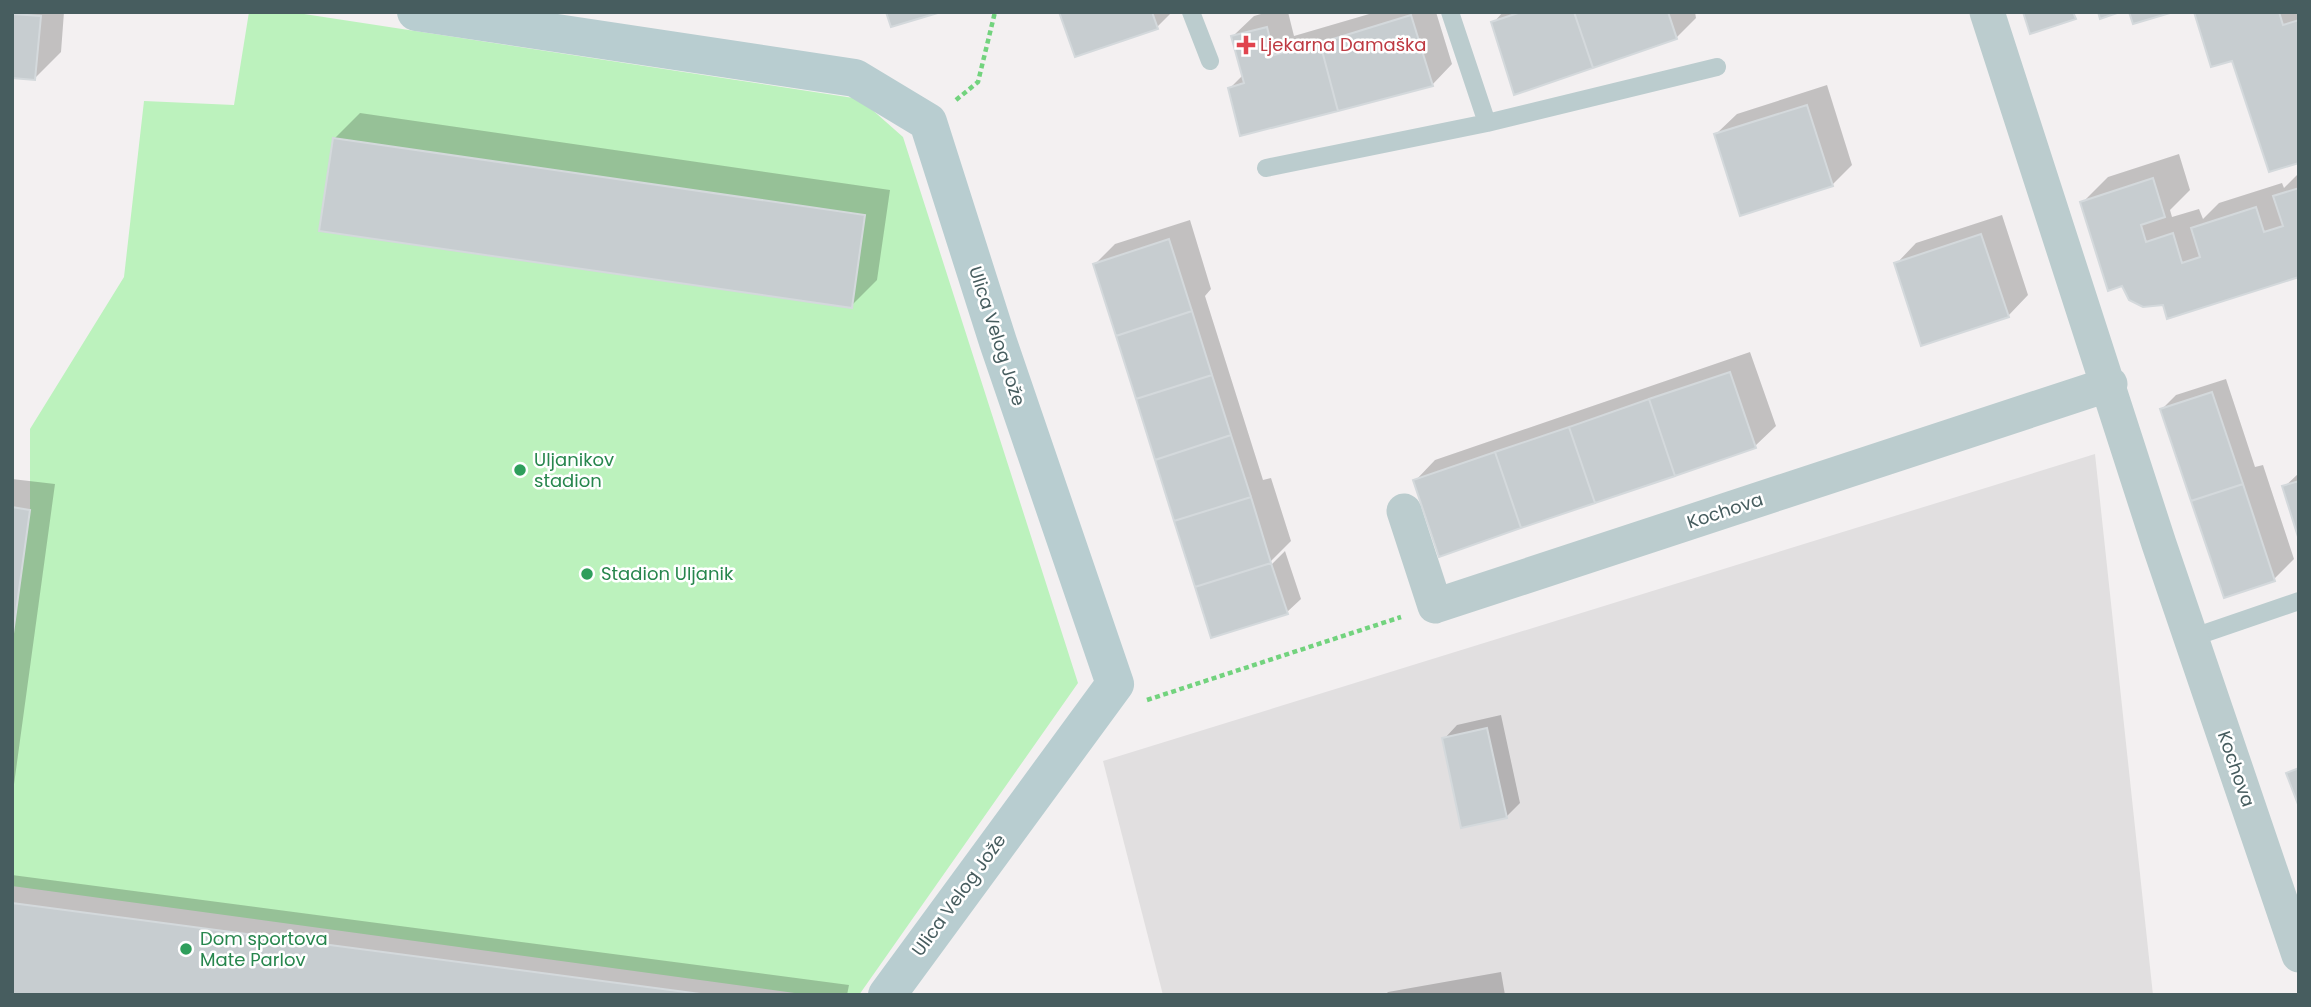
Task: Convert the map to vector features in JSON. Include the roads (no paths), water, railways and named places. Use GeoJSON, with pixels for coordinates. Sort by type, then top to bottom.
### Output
{"type":"FeatureCollection","features":[{"type":"Feature","properties":{"kind":"street","name":"Ulica Velog Jože"},"geometry":{"type":"LineString","coordinates":[[416,12],[855,78],[928,122],[998,342],[1115,684],[887,995]]}},
{"type":"Feature","properties":{"kind":"street","name":"Kochova"},"geometry":{"type":"LineString","coordinates":[[1987,12],[2191,638],[2299,955]]}},
{"type":"Feature","properties":{"kind":"street","name":"Kochova"},"geometry":{"type":"LineString","coordinates":[[1404,511],[1435,606],[2110,384]]}},
{"type":"Feature","properties":{"kind":"lane"},"geometry":{"type":"LineString","coordinates":[[1191,12],[1210,61]]}},
{"type":"Feature","properties":{"kind":"lane"},"geometry":{"type":"LineString","coordinates":[[1450,12],[1487,123]]}},
{"type":"Feature","properties":{"kind":"lane"},"geometry":{"type":"LineString","coordinates":[[1266,168],[1487,123],[1717,67]]}},
{"type":"Feature","properties":{"kind":"lane"},"geometry":{"type":"LineString","coordinates":[[2191,638],[2299,601]]}},
{"type":"Feature","properties":{"kind":"place","name":"Ljekarna Damaška"},"geometry":{"type":"Point","coordinates":[1246,45]}},
{"type":"Feature","properties":{"kind":"place","name":"Uljanikov stadion"},"geometry":{"type":"Point","coordinates":[520,470]}},
{"type":"Feature","properties":{"kind":"place","name":"Stadion Uljanik"},"geometry":{"type":"Point","coordinates":[587,574]}},
{"type":"Feature","properties":{"kind":"place","name":"Dom sportova Mate Parlov"},"geometry":{"type":"Point","coordinates":[186,949]}}]}
